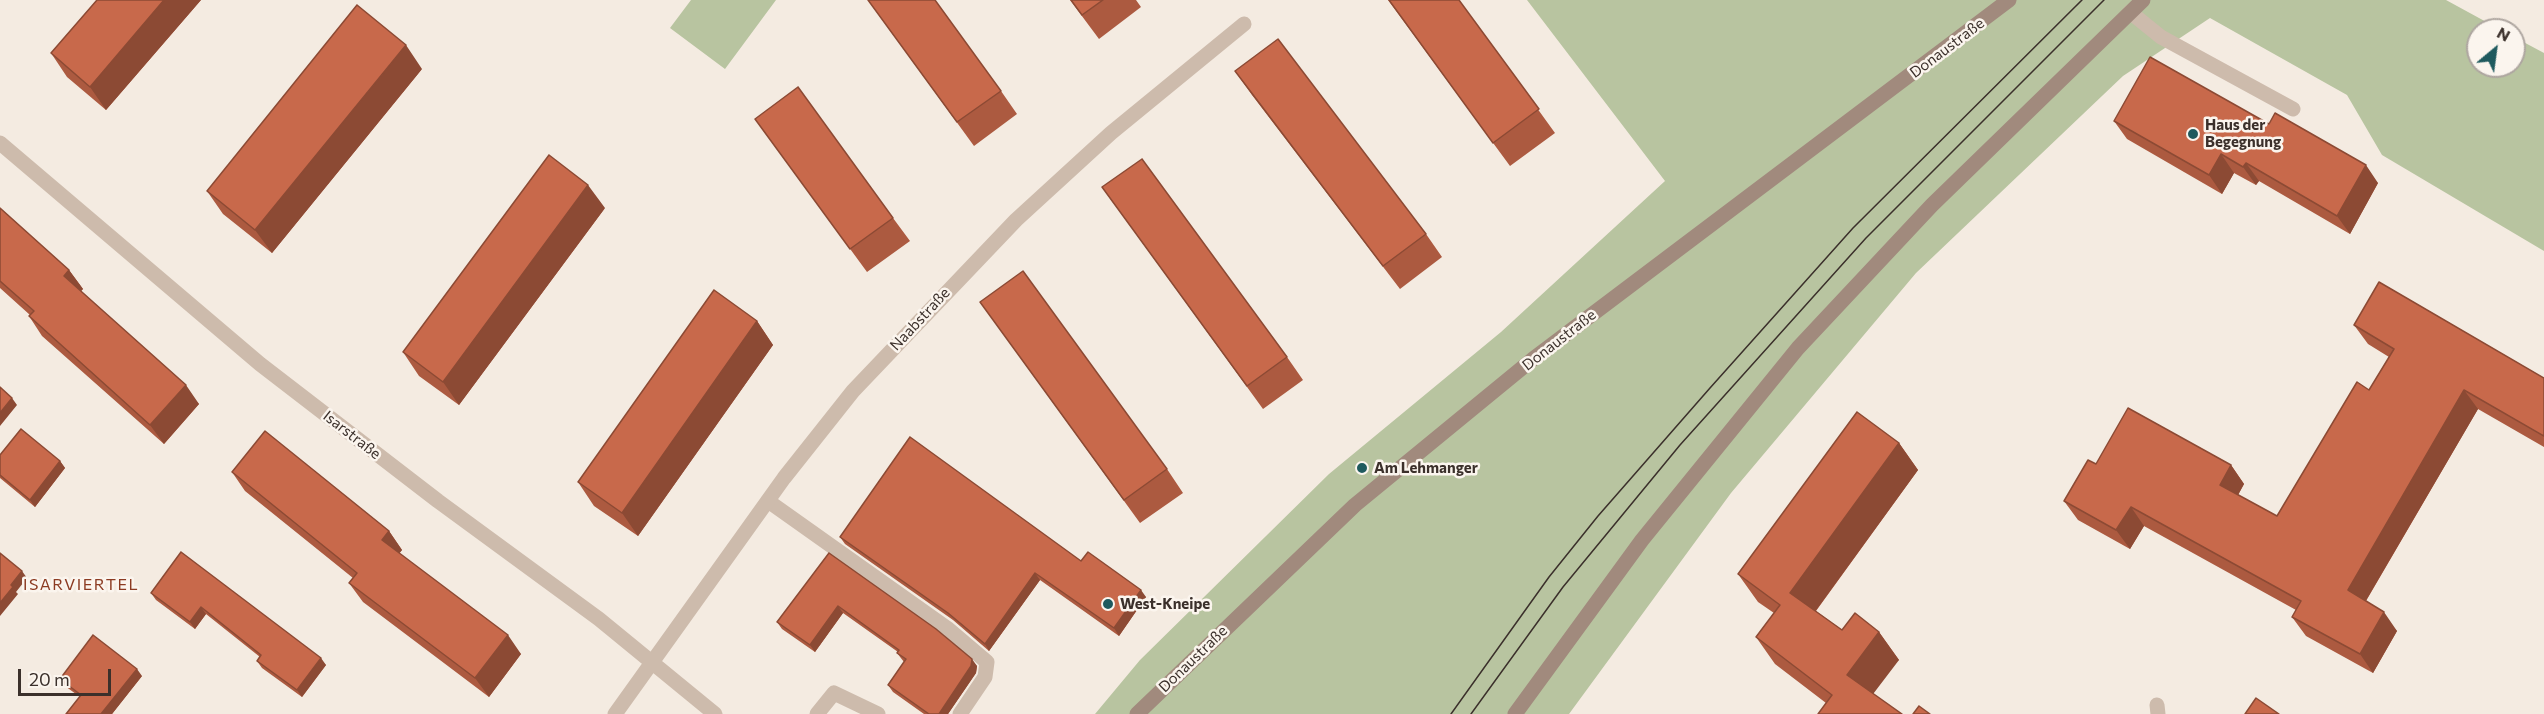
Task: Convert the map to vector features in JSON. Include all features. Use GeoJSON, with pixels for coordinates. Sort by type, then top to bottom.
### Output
{"type":"FeatureCollection","features":[{"type":"Feature","properties":{"kind":"main road","name":"Donaustraße"},"geometry":{"type":"LineString","coordinates":[[1137,714],[1355,505],[1533,359],[2009,0]]}},
{"type":"Feature","properties":{"kind":"main road"},"geometry":{"type":"LineString","coordinates":[[1515,714],[1642,540],[1798,348],[1932,205],[2143,0]]}},
{"type":"Feature","properties":{"kind":"street"},"geometry":{"type":"LineString","coordinates":[[2130,12],[2161,37],[2293,109]]}},
{"type":"Feature","properties":{"kind":"street","name":"Naabstraße"},"geometry":{"type":"LineString","coordinates":[[615,714],[768,501],[853,391],[966,271],[1111,133],[1244,24]]}},
{"type":"Feature","properties":{"kind":"street","name":"Isarstraße"},"geometry":{"type":"LineString","coordinates":[[0,143],[260,364],[438,501],[599,619],[715,714]]}},
{"type":"Feature","properties":{"kind":"street"},"geometry":{"type":"LineString","coordinates":[[768,501],[946,628],[987,662],[985,677],[960,714]]}},
{"type":"Feature","properties":{"kind":"street"},"geometry":{"type":"LineString","coordinates":[[817,714],[834,693],[878,714]]}},
{"type":"Feature","properties":{"kind":"green space"},"geometry":{"type":"Polygon","coordinates":[[[691,0],[776,0],[725,69],[670,28],[691,0]]]}},
{"type":"Feature","properties":{"kind":"green space"},"geometry":{"type":"Polygon","coordinates":[[[1527,0],[2446,0],[2479,18],[2466,18],[2466,78],[2526,78],[2526,43],[2544,53],[2544,251],[2382,155],[2347,95],[2210,18],[2123,76],[1916,273],[1731,493],[1569,714],[1095,714],[1140,660],[1329,474],[1501,332],[1665,181],[1527,0]]]}},
{"type":"Feature","properties":{"kind":"building"},"geometry":{"type":"Polygon","coordinates":[[[97,0],[164,0],[90,87],[51,53],[97,0]]]}},
{"type":"Feature","properties":{"kind":"building"},"geometry":{"type":"Polygon","coordinates":[[[868,0],[935,0],[1001,91],[957,122],[868,0]]]}},
{"type":"Feature","properties":{"kind":"building"},"geometry":{"type":"Polygon","coordinates":[[[1071,0],[1103,0],[1082,15],[1071,0]]]}},
{"type":"Feature","properties":{"kind":"building"},"geometry":{"type":"Polygon","coordinates":[[[1389,0],[1459,0],[1539,109],[1493,143],[1389,0]]]}},
{"type":"Feature","properties":{"kind":"building"},"geometry":{"type":"Polygon","coordinates":[[[357,5],[406,45],[255,230],[207,191],[357,5]]]}},
{"type":"Feature","properties":{"kind":"building"},"geometry":{"type":"Polygon","coordinates":[[[1278,39],[1426,234],[1383,266],[1235,71],[1278,39]]]}},
{"type":"Feature","properties":{"kind":"building"},"geometry":{"type":"Polygon","coordinates":[[[2150,57],[2269,124],[2275,113],[2366,165],[2337,216],[2246,163],[2243,167],[2221,154],[2209,175],[2114,121],[2150,57]]]}},
{"type":"Feature","properties":{"kind":"building"},"geometry":{"type":"Polygon","coordinates":[[[798,87],[893,218],[850,249],[755,119],[798,87]]]}},
{"type":"Feature","properties":{"kind":"building"},"geometry":{"type":"Polygon","coordinates":[[[549,155],[588,185],[443,382],[403,352],[549,155]]]}},
{"type":"Feature","properties":{"kind":"building"},"geometry":{"type":"Polygon","coordinates":[[[1142,159],[1287,357],[1247,386],[1102,187],[1142,159]]]}},
{"type":"Feature","properties":{"kind":"building"},"geometry":{"type":"Polygon","coordinates":[[[0,208],[69,270],[64,276],[186,385],[150,425],[29,316],[34,311],[0,281],[0,208]]]}},
{"type":"Feature","properties":{"kind":"building"},"geometry":{"type":"Polygon","coordinates":[[[1023,271],[1167,469],[1124,500],[980,302],[1023,271]]]}},
{"type":"Feature","properties":{"kind":"building"},"geometry":{"type":"Polygon","coordinates":[[[2379,282],[2544,378],[2544,436],[2464,390],[2348,590],[2384,612],[2360,654],[2292,617],[2301,601],[2131,507],[2116,530],[2064,501],[2088,460],[2096,464],[2128,408],[2231,465],[2220,485],[2277,516],[2357,382],[2369,390],[2394,349],[2354,325],[2379,282]]]}},
{"type":"Feature","properties":{"kind":"building"},"geometry":{"type":"Polygon","coordinates":[[[714,290],[757,321],[622,513],[578,482],[714,290]]]}},
{"type":"Feature","properties":{"kind":"building"},"geometry":{"type":"Polygon","coordinates":[[[0,387],[12,398],[0,413],[0,387]]]}},
{"type":"Feature","properties":{"kind":"building"},"geometry":{"type":"Polygon","coordinates":[[[1857,412],[1899,443],[1790,593],[1842,630],[1855,613],[1879,632],[1847,675],[1902,714],[1818,714],[1832,695],[1756,637],[1780,605],[1738,574],[1857,412]]]}},
{"type":"Feature","properties":{"kind":"building"},"geometry":{"type":"Polygon","coordinates":[[[21,429],[60,461],[30,500],[0,475],[0,455],[21,429]]]}},
{"type":"Feature","properties":{"kind":"building"},"geometry":{"type":"Polygon","coordinates":[[[265,431],[389,531],[382,540],[508,635],[475,678],[349,583],[357,573],[232,472],[265,431]]]}},
{"type":"Feature","properties":{"kind":"building"},"geometry":{"type":"Polygon","coordinates":[[[910,437],[1081,561],[1088,552],[1141,590],[1114,628],[1035,573],[985,644],[948,613],[840,537],[910,437]]]}},
{"type":"Feature","properties":{"kind":"building"},"geometry":{"type":"Polygon","coordinates":[[[181,552],[321,658],[297,690],[257,661],[261,655],[201,607],[190,622],[151,593],[181,552]]]}},
{"type":"Feature","properties":{"kind":"building"},"geometry":{"type":"Polygon","coordinates":[[[0,553],[22,571],[0,603],[0,553]]]}},
{"type":"Feature","properties":{"kind":"building"},"geometry":{"type":"Polygon","coordinates":[[[829,553],[936,629],[972,659],[971,666],[939,714],[929,714],[888,685],[906,659],[897,653],[899,650],[838,606],[810,645],[777,622],[829,553]]]}},
{"type":"Feature","properties":{"kind":"building"},"geometry":{"type":"Polygon","coordinates":[[[93,635],[137,669],[101,714],[66,714],[81,695],[60,679],[93,635]]]}},
{"type":"Feature","properties":{"kind":"building"},"geometry":{"type":"Polygon","coordinates":[[[2256,698],[2279,714],[2245,714],[2256,698]]]}},
{"type":"Feature","properties":{"kind":"building"},"geometry":{"type":"Polygon","coordinates":[[[1919,706],[1930,714],[1913,714],[1919,706]]]}},
{"type":"Feature","properties":{"kind":"tram line"},"geometry":{"type":"LineString","coordinates":[[1451,714],[1549,577],[1598,516],[1710,388],[1853,228],[2082,0]]}},
{"type":"Feature","properties":{"kind":"tram line"},"geometry":{"type":"LineString","coordinates":[[1471,714],[1563,587],[1680,445],[1866,238],[2104,0]]}},
{"type":"Feature","properties":{"kind":"place","name":"Haus der Begegnung"},"geometry":{"type":"Point","coordinates":[2193,134]}},
{"type":"Feature","properties":{"kind":"place","name":"Am Lehmanger"},"geometry":{"type":"Point","coordinates":[1362,468]}},
{"type":"Feature","properties":{"kind":"place","name":"West-Kneipe"},"geometry":{"type":"Point","coordinates":[1108,604]}},
{"type":"Feature","properties":{"kind":"district","name":"ISARVIERTEL"},"geometry":{"type":"Point","coordinates":[81,585]}}]}
